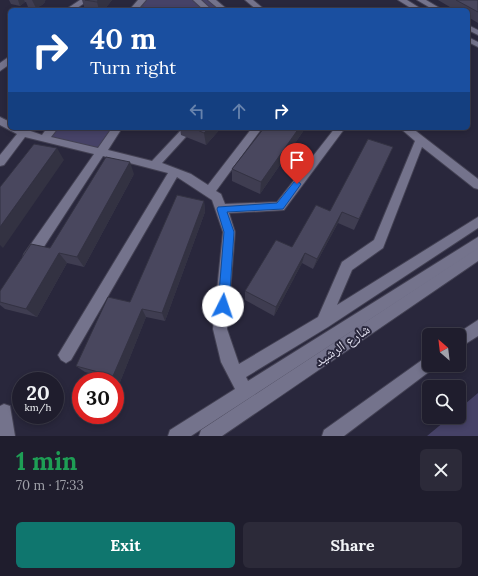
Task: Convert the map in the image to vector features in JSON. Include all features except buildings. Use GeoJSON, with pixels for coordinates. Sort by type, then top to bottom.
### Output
{"type":"FeatureCollection","features":[{"type":"Feature","properties":{"kind":"street"},"geometry":{"type":"LineString","coordinates":[[65,8],[85,0]]}},
{"type":"Feature","properties":{"kind":"street"},"geometry":{"type":"LineString","coordinates":[[134,8],[142,0]]}},
{"type":"Feature","properties":{"kind":"street"},"geometry":{"type":"LineString","coordinates":[[197,0],[206,8]]}},
{"type":"Feature","properties":{"kind":"street"},"geometry":{"type":"LineString","coordinates":[[212,0],[222,8]]}},
{"type":"Feature","properties":{"kind":"street"},"geometry":{"type":"LineString","coordinates":[[249,0],[257,8]]}},
{"type":"Feature","properties":{"kind":"street"},"geometry":{"type":"LineString","coordinates":[[402,0],[416,8]]}},
{"type":"Feature","properties":{"kind":"street"},"geometry":{"type":"LineString","coordinates":[[424,0],[436,8]]}},
{"type":"Feature","properties":{"kind":"street"},"geometry":{"type":"LineString","coordinates":[[0,68],[8,61]]}},
{"type":"Feature","properties":{"kind":"street"},"geometry":{"type":"LineString","coordinates":[[17,130],[44,139],[154,165],[187,177],[217,197],[229,232],[220,329],[229,362],[246,392]]}},
{"type":"Feature","properties":{"kind":"street"},"geometry":{"type":"LineString","coordinates":[[44,139],[51,130]]}},
{"type":"Feature","properties":{"kind":"street"},"geometry":{"type":"LineString","coordinates":[[22,269],[116,130]]}},
{"type":"Feature","properties":{"kind":"street"},"geometry":{"type":"LineString","coordinates":[[154,165],[187,130]]}},
{"type":"Feature","properties":{"kind":"street"},"geometry":{"type":"LineString","coordinates":[[209,192],[256,130]]}},
{"type":"Feature","properties":{"kind":"street"},"geometry":{"type":"LineString","coordinates":[[221,209],[280,207],[338,130]]}},
{"type":"Feature","properties":{"kind":"street"},"geometry":{"type":"LineString","coordinates":[[408,130],[478,185]]}},
{"type":"Feature","properties":{"kind":"street"},"geometry":{"type":"LineString","coordinates":[[0,162],[23,133]]}},
{"type":"Feature","properties":{"kind":"street"},"geometry":{"type":"LineString","coordinates":[[323,322],[347,266],[379,244],[420,140]]}},
{"type":"Feature","properties":{"kind":"street"},"geometry":{"type":"LineString","coordinates":[[66,355],[174,172]]}},
{"type":"Feature","properties":{"kind":"street"},"geometry":{"type":"LineString","coordinates":[[236,375],[323,322],[478,222]]}},
{"type":"Feature","properties":{"kind":"street"},"geometry":{"type":"LineString","coordinates":[[176,436],[478,242]]}},
{"type":"Feature","properties":{"kind":"street","name":"شارع الرشيد"},"geometry":{"type":"LineString","coordinates":[[207,436],[478,254]]}},
{"type":"Feature","properties":{"kind":"street"},"geometry":{"type":"LineString","coordinates":[[466,336],[478,328]]}},
{"type":"Feature","properties":{"kind":"street"},"geometry":{"type":"LineString","coordinates":[[330,436],[422,369]]}},
{"type":"Feature","properties":{"kind":"street"},"geometry":{"type":"LineString","coordinates":[[4,412],[7,436]]}},
{"type":"Feature","properties":{"kind":"shaded area"},"geometry":{"type":"Polygon","coordinates":[[[142,0],[212,0],[222,8],[135,8],[142,0]]]}},
{"type":"Feature","properties":{"kind":"shaded area"},"geometry":{"type":"Polygon","coordinates":[[[51,130],[116,130],[101,152],[44,139],[51,130]]]}},
{"type":"Feature","properties":{"kind":"shaded area"},"geometry":{"type":"Polygon","coordinates":[[[478,393],[478,436],[427,436],[442,424],[466,424],[466,403],[478,393]]]}},
{"type":"Feature","properties":{"kind":"route"},"geometry":{"type":"LineString","coordinates":[[223,306],[229,232],[221,209],[280,207],[297,184]]}}]}
